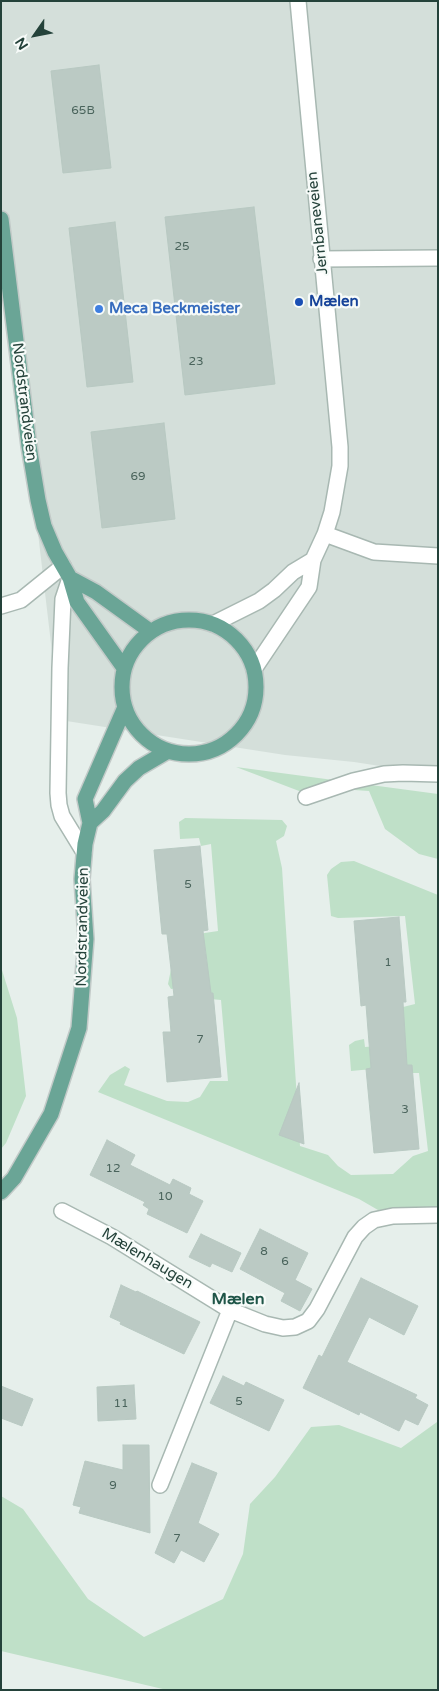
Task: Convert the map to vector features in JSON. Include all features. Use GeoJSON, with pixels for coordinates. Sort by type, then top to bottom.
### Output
{"type":"FeatureCollection","features":[{"type":"Feature","properties":{"kind":"main road","name":"Nordstrandveien"},"geometry":{"type":"LineString","coordinates":[[1,219],[5,281],[29,446],[44,526],[66,572],[77,602],[124,668]]}},
{"type":"Feature","properties":{"kind":"main road"},"geometry":{"type":"LineString","coordinates":[[66,572],[150,631]]}},
{"type":"Feature","properties":{"kind":"main road"},"geometry":{"type":"LineString","coordinates":[[178,620],[196,620],[213,624],[240,642],[250,659],[256,680],[252,708],[245,723],[232,738],[222,745],[204,752],[187,754],[168,751],[152,743],[132,723],[124,707],[121,684],[124,668],[136,645],[150,631],[160,626],[178,620]]}},
{"type":"Feature","properties":{"kind":"main road","name":"Nordstrandveien"},"geometry":{"type":"LineString","coordinates":[[1,1192],[14,1178],[51,1114],[79,1028],[86,939],[82,879],[84,852],[90,823],[85,799],[124,707]]}},
{"type":"Feature","properties":{"kind":"main road"},"geometry":{"type":"LineString","coordinates":[[90,823],[102,811],[125,781],[139,768],[168,751]]}},
{"type":"Feature","properties":{"kind":"street","name":"Jernbaneveien"},"geometry":{"type":"LineString","coordinates":[[254,670],[309,587],[313,560],[325,534],[336,494],[340,447],[298,1]]}},
{"type":"Feature","properties":{"kind":"street"},"geometry":{"type":"LineString","coordinates":[[322,259],[438,258]]}},
{"type":"Feature","properties":{"kind":"street"},"geometry":{"type":"LineString","coordinates":[[325,534],[374,552],[438,556]]}},
{"type":"Feature","properties":{"kind":"street"},"geometry":{"type":"LineString","coordinates":[[213,624],[259,601],[293,572],[313,560]]}},
{"type":"Feature","properties":{"kind":"street"},"geometry":{"type":"LineString","coordinates":[[1,606],[21,600],[66,572]]}},
{"type":"Feature","properties":{"kind":"street"},"geometry":{"type":"LineString","coordinates":[[66,572],[60,668],[58,793],[62,816],[84,852]]}},
{"type":"Feature","properties":{"kind":"street"},"geometry":{"type":"LineString","coordinates":[[306,797],[353,781],[384,774],[438,774]]}},
{"type":"Feature","properties":{"kind":"street","name":"Mælenhaugen"},"geometry":{"type":"LineString","coordinates":[[62,1211],[112,1237],[230,1310],[265,1324],[283,1328],[295,1327],[308,1321],[317,1309],[356,1236],[364,1227],[374,1220],[394,1216],[438,1215]]}},
{"type":"Feature","properties":{"kind":"street"},"geometry":{"type":"LineString","coordinates":[[160,1485],[230,1310]]}},
{"type":"Feature","properties":{"kind":"shaded area"},"geometry":{"type":"Polygon","coordinates":[[[1,1],[438,1],[438,775],[354,762],[285,755],[60,720],[1,219],[1,1]]]}},
{"type":"Feature","properties":{"kind":"green space"},"geometry":{"type":"Polygon","coordinates":[[[236,767],[438,794],[438,859],[419,854],[385,829],[369,791],[324,788],[307,794],[236,767]]]}},
{"type":"Feature","properties":{"kind":"green space"},"geometry":{"type":"Polygon","coordinates":[[[185,818],[282,820],[287,826],[284,836],[276,841],[282,868],[300,1146],[328,1155],[338,1166],[351,1175],[393,1174],[413,1156],[428,1151],[419,1073],[406,1073],[405,1066],[351,1071],[349,1045],[364,1039],[365,1047],[400,1044],[399,1008],[415,1004],[405,916],[338,918],[331,916],[327,875],[331,869],[341,862],[354,861],[438,895],[438,1207],[378,1210],[359,1199],[98,1092],[110,1075],[125,1066],[130,1069],[124,1085],[167,1101],[188,1102],[200,1097],[210,1081],[228,1081],[221,1000],[210,999],[204,986],[171,989],[168,984],[171,969],[207,965],[205,949],[198,934],[218,931],[211,844],[201,846],[199,838],[180,839],[179,822],[185,818]]]}},
{"type":"Feature","properties":{"kind":"green space"},"geometry":{"type":"Polygon","coordinates":[[[1,967],[17,1018],[26,1096],[6,1143],[1,1149],[1,967]]]}},
{"type":"Feature","properties":{"kind":"green space"},"geometry":{"type":"Polygon","coordinates":[[[438,1419],[438,1690],[167,1690],[1,1651],[1,1496],[23,1509],[88,1599],[144,1637],[223,1599],[243,1554],[250,1504],[275,1477],[311,1427],[339,1425],[401,1448],[437,1422],[438,1419]]]}},
{"type":"Feature","properties":{"kind":"building"},"geometry":{"type":"Polygon","coordinates":[[[99,65],[111,168],[63,173],[51,71],[99,65]]]}},
{"type":"Feature","properties":{"kind":"building"},"geometry":{"type":"Polygon","coordinates":[[[254,207],[275,384],[185,395],[165,217],[254,207]]]}},
{"type":"Feature","properties":{"kind":"building"},"geometry":{"type":"Polygon","coordinates":[[[115,222],[133,382],[87,387],[69,228],[115,222]]]}},
{"type":"Feature","properties":{"kind":"building"},"geometry":{"type":"Polygon","coordinates":[[[164,423],[175,519],[102,528],[91,432],[164,423]]]}},
{"type":"Feature","properties":{"kind":"building"},"geometry":{"type":"Polygon","coordinates":[[[200,846],[208,930],[203,931],[211,993],[213,993],[221,1077],[167,1082],[163,1032],[171,1032],[168,997],[174,996],[167,934],[162,934],[154,850],[200,846]]]}},
{"type":"Feature","properties":{"kind":"building"},"geometry":{"type":"Polygon","coordinates":[[[399,917],[406,1002],[403,1002],[407,1065],[412,1065],[419,1149],[374,1153],[366,1069],[371,1068],[366,1005],[361,1006],[354,921],[399,917]]]}},
{"type":"Feature","properties":{"kind":"building"},"geometry":{"type":"Polygon","coordinates":[[[299,1083],[304,1144],[279,1135],[299,1083]]]}},
{"type":"Feature","properties":{"kind":"building"},"geometry":{"type":"Polygon","coordinates":[[[107,1140],[135,1155],[130,1165],[170,1185],[173,1179],[191,1188],[189,1194],[203,1201],[187,1233],[147,1214],[149,1209],[143,1205],[145,1202],[90,1175],[107,1140]]]}},
{"type":"Feature","properties":{"kind":"building"},"geometry":{"type":"Polygon","coordinates":[[[260,1229],[308,1253],[295,1280],[312,1289],[300,1311],[281,1301],[285,1293],[240,1269],[260,1229]]]}},
{"type":"Feature","properties":{"kind":"building"},"geometry":{"type":"Polygon","coordinates":[[[201,1234],[241,1253],[232,1272],[212,1263],[210,1267],[189,1257],[201,1234]]]}},
{"type":"Feature","properties":{"kind":"building"},"geometry":{"type":"Polygon","coordinates":[[[361,1278],[418,1306],[404,1335],[369,1317],[347,1362],[417,1395],[415,1398],[428,1405],[418,1425],[405,1419],[399,1431],[360,1412],[359,1415],[303,1388],[319,1355],[322,1357],[361,1278]]]}},
{"type":"Feature","properties":{"kind":"building"},"geometry":{"type":"Polygon","coordinates":[[[121,1285],[200,1322],[184,1354],[120,1324],[121,1322],[110,1317],[121,1285]]]}},
{"type":"Feature","properties":{"kind":"building"},"geometry":{"type":"Polygon","coordinates":[[[223,1376],[244,1386],[246,1382],[284,1400],[269,1431],[210,1403],[223,1376]]]}},
{"type":"Feature","properties":{"kind":"building"},"geometry":{"type":"Polygon","coordinates":[[[134,1385],[136,1419],[98,1421],[97,1387],[134,1385]]]}},
{"type":"Feature","properties":{"kind":"building"},"geometry":{"type":"Polygon","coordinates":[[[1,1386],[33,1399],[22,1426],[1,1418],[1,1386]]]}},
{"type":"Feature","properties":{"kind":"building"},"geometry":{"type":"Polygon","coordinates":[[[123,1445],[149,1445],[150,1533],[79,1513],[81,1507],[73,1505],[85,1461],[123,1470],[123,1445]]]}},
{"type":"Feature","properties":{"kind":"building"},"geometry":{"type":"Polygon","coordinates":[[[192,1463],[217,1473],[198,1523],[219,1534],[204,1562],[181,1550],[174,1563],[155,1553],[192,1463]]]}},
{"type":"Feature","properties":{"kind":"place","name":"Mælen"},"geometry":{"type":"Point","coordinates":[299,302]}},
{"type":"Feature","properties":{"kind":"place","name":"Meca Beckmeister"},"geometry":{"type":"Point","coordinates":[99,309]}},
{"type":"Feature","properties":{"kind":"district","name":"Mælen"},"geometry":{"type":"Point","coordinates":[238,1300]}}]}
